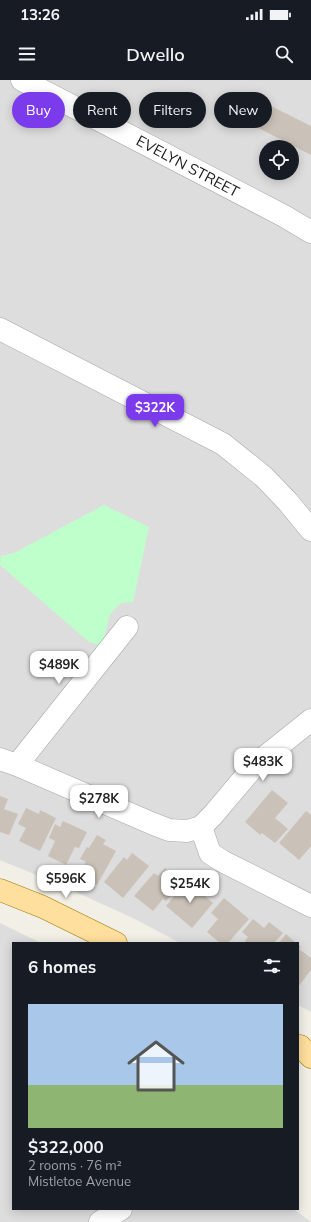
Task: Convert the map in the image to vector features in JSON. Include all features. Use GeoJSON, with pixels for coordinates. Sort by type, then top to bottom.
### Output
{"type":"FeatureCollection","features":[{"type":"Feature","properties":{"kind":"main road"},"geometry":{"type":"LineString","coordinates":[[0,890],[43,907],[114,942]]}},
{"type":"Feature","properties":{"kind":"street","name":"EVELYN STREET"},"geometry":{"type":"LineString","coordinates":[[22,80],[311,232]]}},
{"type":"Feature","properties":{"kind":"street"},"geometry":{"type":"LineString","coordinates":[[0,329],[223,444],[264,476],[311,530]]}},
{"type":"Feature","properties":{"kind":"street"},"geometry":{"type":"LineString","coordinates":[[127,626],[9,762],[169,830],[187,831],[201,827],[256,764],[311,720]]}},
{"type":"Feature","properties":{"kind":"street"},"geometry":{"type":"LineString","coordinates":[[201,827],[210,853],[222,861],[311,906]]}},
{"type":"Feature","properties":{"kind":"street"},"geometry":{"type":"LineString","coordinates":[[100,1222],[119,1210]]}},
{"type":"Feature","properties":{"kind":"shaded area"},"geometry":{"type":"Polygon","coordinates":[[[0,80],[311,80],[311,1012],[299,1006],[299,942],[178,942],[135,919],[58,884],[0,860],[0,80]]]}},
{"type":"Feature","properties":{"kind":"shaded area"},"geometry":{"type":"Polygon","coordinates":[[[0,923],[39,942],[12,942],[12,1210],[295,1210],[311,1222],[0,1222],[0,923]]]}},
{"type":"Feature","properties":{"kind":"green space"},"geometry":{"type":"Polygon","coordinates":[[[104,505],[149,527],[133,602],[121,603],[110,614],[102,646],[89,642],[0,565],[1,556],[14,553],[104,505]]]}},
{"type":"Feature","properties":{"kind":"building"},"geometry":{"type":"Polygon","coordinates":[[[272,106],[311,126],[311,155],[299,149],[299,140],[282,140],[258,128],[272,128],[272,106]]]}},
{"type":"Feature","properties":{"kind":"building"},"geometry":{"type":"Polygon","coordinates":[[[272,790],[288,803],[275,818],[288,829],[275,843],[262,833],[260,835],[245,822],[272,790]]]}},
{"type":"Feature","properties":{"kind":"building"},"geometry":{"type":"Polygon","coordinates":[[[0,796],[8,799],[4,809],[18,814],[9,835],[0,832],[0,796]]]}},
{"type":"Feature","properties":{"kind":"building"},"geometry":{"type":"Polygon","coordinates":[[[26,808],[39,814],[40,810],[56,818],[40,851],[19,841],[26,828],[18,824],[26,808]]]}},
{"type":"Feature","properties":{"kind":"building"},"geometry":{"type":"Polygon","coordinates":[[[306,811],[311,815],[311,846],[299,860],[279,843],[306,811]]]}},
{"type":"Feature","properties":{"kind":"building"},"geometry":{"type":"Polygon","coordinates":[[[63,821],[87,832],[79,848],[75,847],[66,865],[48,856],[55,841],[49,838],[55,824],[60,827],[63,821]]]}},
{"type":"Feature","properties":{"kind":"building"},"geometry":{"type":"Polygon","coordinates":[[[97,835],[106,840],[103,844],[116,851],[97,885],[79,875],[86,862],[80,859],[87,847],[89,848],[97,835]]]}},
{"type":"Feature","properties":{"kind":"building"},"geometry":{"type":"Polygon","coordinates":[[[132,853],[149,866],[123,898],[104,882],[124,857],[127,860],[132,853]]]}},
{"type":"Feature","properties":{"kind":"building"},"geometry":{"type":"Polygon","coordinates":[[[165,868],[182,882],[166,901],[163,899],[153,911],[134,896],[154,873],[158,876],[165,868]]]}},
{"type":"Feature","properties":{"kind":"building"},"geometry":{"type":"Polygon","coordinates":[[[187,881],[213,903],[192,928],[166,906],[187,881]]]}},
{"type":"Feature","properties":{"kind":"building"},"geometry":{"type":"Polygon","coordinates":[[[224,898],[249,919],[229,942],[219,942],[207,932],[218,919],[211,913],[224,898]]]}},
{"type":"Feature","properties":{"kind":"building"},"geometry":{"type":"Polygon","coordinates":[[[253,919],[264,928],[269,922],[283,933],[275,942],[245,942],[248,937],[242,932],[253,919]]]}},
{"type":"Feature","properties":{"kind":"building"},"geometry":{"type":"Polygon","coordinates":[[[286,934],[295,942],[280,942],[286,934]]]}},
{"type":"Feature","properties":{"kind":"building"},"geometry":{"type":"Polygon","coordinates":[[[299,949],[311,958],[311,970],[299,986],[299,949]]]}}]}
